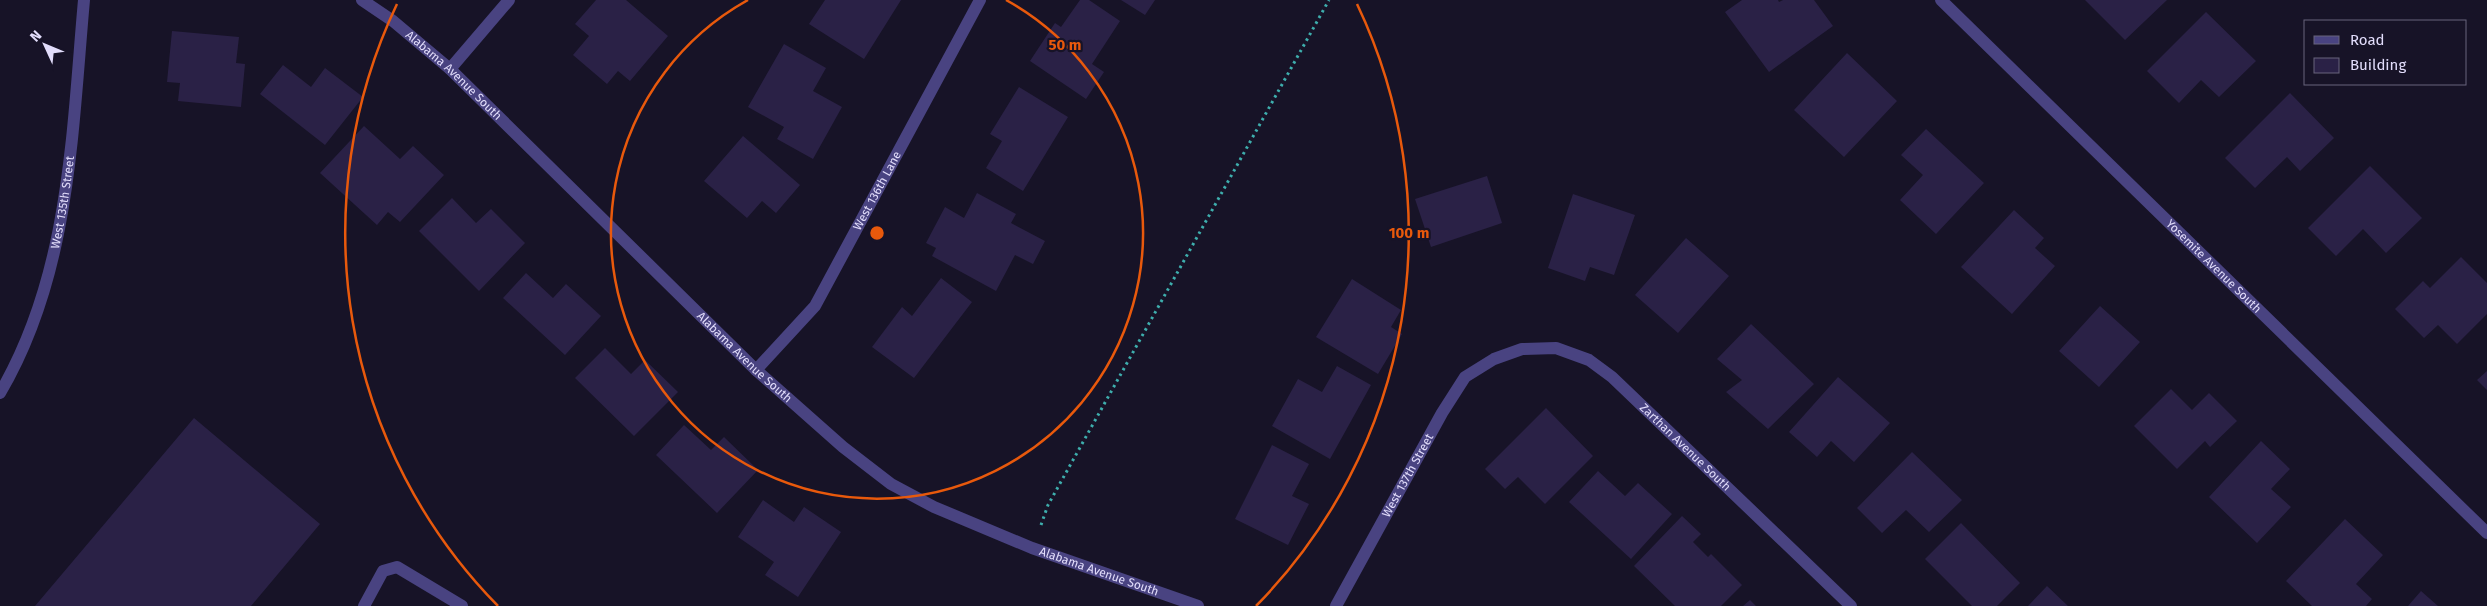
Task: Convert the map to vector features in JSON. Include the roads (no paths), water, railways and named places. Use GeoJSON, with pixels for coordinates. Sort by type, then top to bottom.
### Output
{"type":"FeatureCollection","features":[{"type":"Feature","properties":{"kind":"street","name":"West 135th Street"},"geometry":{"type":"LineString","coordinates":[[0,393],[30,331],[48,276],[60,229],[68,171],[84,0]]}},
{"type":"Feature","properties":{"kind":"street","name":"Alabama Avenue South"},"geometry":{"type":"LineString","coordinates":[[362,0],[393,21],[450,69],[756,370],[843,447],[891,484],[934,507],[1032,548],[1198,606]]}},
{"type":"Feature","properties":{"kind":"street"},"geometry":{"type":"LineString","coordinates":[[450,69],[509,0]]}},
{"type":"Feature","properties":{"kind":"street","name":"West 136th Lane"},"geometry":{"type":"LineString","coordinates":[[756,370],[815,306],[980,0]]}},
{"type":"Feature","properties":{"kind":"street","name":"Yosemite Avenue South"},"geometry":{"type":"LineString","coordinates":[[1941,0],[2487,533]]}},
{"type":"Feature","properties":{"kind":"street","name":"Zarthan Avenue South"},"geometry":{"type":"LineString","coordinates":[[1494,359],[1522,349],[1556,348],[1589,360],[1612,378],[1851,606]]}},
{"type":"Feature","properties":{"kind":"street","name":"West 137th Street"},"geometry":{"type":"LineString","coordinates":[[1336,606],[1460,384],[1465,377],[1494,359]]}},
{"type":"Feature","properties":{"kind":"street"},"geometry":{"type":"LineString","coordinates":[[364,606],[383,571],[397,567],[462,606]]}}]}
